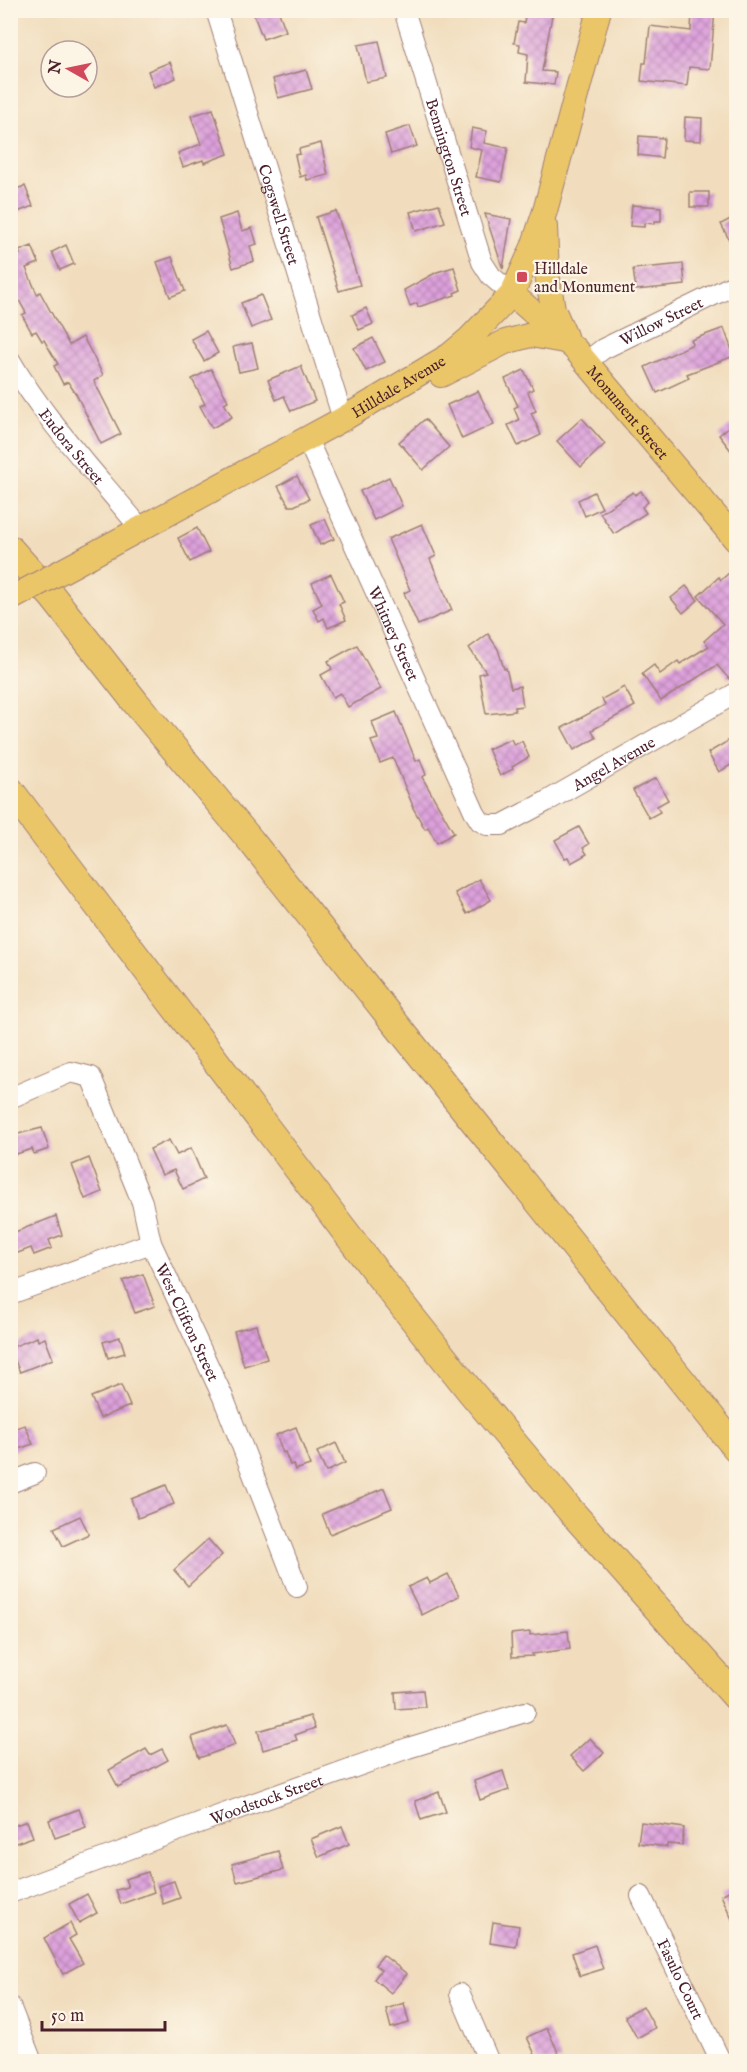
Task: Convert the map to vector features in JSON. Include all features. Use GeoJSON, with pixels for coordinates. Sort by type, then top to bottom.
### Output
{"type":"FeatureCollection","features":[{"type":"Feature","properties":{"kind":"highway"},"geometry":{"type":"LineString","coordinates":[[10,549],[52,596],[136,703],[251,841],[736,1448]]}},
{"type":"Feature","properties":{"kind":"highway"},"geometry":{"type":"LineString","coordinates":[[10,790],[379,1276],[471,1392],[569,1509],[736,1697]]}},
{"type":"Feature","properties":{"kind":"main road","name":"Hilldale Avenue"},"geometry":{"type":"LineString","coordinates":[[10,599],[343,419],[450,355],[469,339],[512,294],[533,247],[545,211],[599,10]]}},
{"type":"Feature","properties":{"kind":"main road"},"geometry":{"type":"LineString","coordinates":[[545,211],[547,274],[553,309],[567,341]]}},
{"type":"Feature","properties":{"kind":"main road","name":"Monument Street"},"geometry":{"type":"LineString","coordinates":[[512,294],[567,341],[733,531]]}},
{"type":"Feature","properties":{"kind":"main road"},"geometry":{"type":"LineString","coordinates":[[401,386],[427,381],[505,342],[531,335],[567,341]]}},
{"type":"Feature","properties":{"kind":"street","name":"Cogswell Street"},"geometry":{"type":"LineString","coordinates":[[216,10],[343,419]]}},
{"type":"Feature","properties":{"kind":"street","name":"Bennington Street"},"geometry":{"type":"LineString","coordinates":[[404,10],[482,262],[491,276],[512,294]]}},
{"type":"Feature","properties":{"kind":"street","name":"Willow Street"},"geometry":{"type":"LineString","coordinates":[[586,362],[603,349],[736,284]]}},
{"type":"Feature","properties":{"kind":"street","name":"Eudora Street"},"geometry":{"type":"LineString","coordinates":[[10,360],[43,410],[141,529]]}},
{"type":"Feature","properties":{"kind":"street","name":"Whitney Street"},"geometry":{"type":"LineString","coordinates":[[307,438],[475,813],[480,821],[487,825]]}},
{"type":"Feature","properties":{"kind":"street","name":"Angel Avenue"},"geometry":{"type":"LineString","coordinates":[[487,825],[502,825],[540,805],[736,693]]}},
{"type":"Feature","properties":{"kind":"street","name":"West Clifton Street"},"geometry":{"type":"LineString","coordinates":[[10,1098],[71,1072],[91,1077],[142,1202],[151,1243],[223,1397],[297,1587]]}},
{"type":"Feature","properties":{"kind":"street"},"geometry":{"type":"LineString","coordinates":[[10,1294],[151,1243]]}},
{"type":"Feature","properties":{"kind":"street"},"geometry":{"type":"LineString","coordinates":[[10,1483],[35,1473]]}},
{"type":"Feature","properties":{"kind":"street","name":"Woodstock Street"},"geometry":{"type":"LineString","coordinates":[[10,1893],[408,1748],[525,1712]]}},
{"type":"Feature","properties":{"kind":"street","name":"Fasulo Court"},"geometry":{"type":"LineString","coordinates":[[640,1896],[721,2061]]}},
{"type":"Feature","properties":{"kind":"street"},"geometry":{"type":"LineString","coordinates":[[460,1994],[489,2061]]}},
{"type":"Feature","properties":{"kind":"street"},"geometry":{"type":"LineString","coordinates":[[10,2006],[32,2061]]}},
{"type":"Feature","properties":{"kind":"building"},"geometry":{"type":"Polygon","coordinates":[[[252,10],[278,10],[286,31],[263,39],[252,10]]]}},
{"type":"Feature","properties":{"kind":"building"},"geometry":{"type":"Polygon","coordinates":[[[526,10],[553,10],[542,71],[556,72],[554,85],[526,82],[528,54],[519,52],[520,44],[514,43],[518,22],[524,23],[526,10]]]}},
{"type":"Feature","properties":{"kind":"building"},"geometry":{"type":"Polygon","coordinates":[[[692,10],[715,10],[710,69],[689,67],[687,86],[641,81],[643,63],[646,63],[650,26],[691,31],[692,10]]]}},
{"type":"Feature","properties":{"kind":"building"},"geometry":{"type":"Polygon","coordinates":[[[379,41],[387,78],[366,82],[358,45],[379,41]]]}},
{"type":"Feature","properties":{"kind":"building"},"geometry":{"type":"Polygon","coordinates":[[[170,62],[176,78],[154,87],[148,71],[170,62]]]}},
{"type":"Feature","properties":{"kind":"building"},"geometry":{"type":"Polygon","coordinates":[[[306,70],[312,89],[278,98],[273,79],[306,70]]]}},
{"type":"Feature","properties":{"kind":"building"},"geometry":{"type":"Polygon","coordinates":[[[213,109],[228,154],[204,163],[203,160],[183,167],[178,153],[201,144],[191,116],[213,109]]]}},
{"type":"Feature","properties":{"kind":"building"},"geometry":{"type":"Polygon","coordinates":[[[685,117],[702,118],[701,141],[684,140],[685,117]]]}},
{"type":"Feature","properties":{"kind":"building"},"geometry":{"type":"Polygon","coordinates":[[[410,126],[417,146],[391,154],[385,134],[410,126]]]}},
{"type":"Feature","properties":{"kind":"building"},"geometry":{"type":"Polygon","coordinates":[[[472,128],[487,131],[484,143],[508,148],[501,182],[476,177],[482,150],[469,147],[472,128]]]}},
{"type":"Feature","properties":{"kind":"building"},"geometry":{"type":"Polygon","coordinates":[[[639,136],[664,138],[662,158],[638,155],[639,136]]]}},
{"type":"Feature","properties":{"kind":"building"},"geometry":{"type":"Polygon","coordinates":[[[321,143],[328,175],[307,180],[306,175],[300,177],[295,155],[300,154],[299,149],[321,143]]]}},
{"type":"Feature","properties":{"kind":"building"},"geometry":{"type":"Polygon","coordinates":[[[25,186],[33,206],[10,215],[10,191],[25,186]]]}},
{"type":"Feature","properties":{"kind":"building"},"geometry":{"type":"Polygon","coordinates":[[[690,192],[709,192],[709,207],[690,207],[690,192]]]}},
{"type":"Feature","properties":{"kind":"building"},"geometry":{"type":"Polygon","coordinates":[[[439,204],[445,222],[416,231],[410,212],[439,204]]]}},
{"type":"Feature","properties":{"kind":"building"},"geometry":{"type":"Polygon","coordinates":[[[632,205],[661,207],[661,221],[655,221],[655,224],[644,223],[644,227],[630,226],[632,205]]]}},
{"type":"Feature","properties":{"kind":"building"},"geometry":{"type":"Polygon","coordinates":[[[336,211],[360,285],[339,291],[316,217],[336,211]]]}},
{"type":"Feature","properties":{"kind":"building"},"geometry":{"type":"Polygon","coordinates":[[[237,213],[242,231],[252,228],[257,244],[250,246],[254,261],[233,268],[219,219],[237,213]]]}},
{"type":"Feature","properties":{"kind":"building"},"geometry":{"type":"Polygon","coordinates":[[[485,214],[511,219],[503,269],[485,214]]]}},
{"type":"Feature","properties":{"kind":"building"},"geometry":{"type":"Polygon","coordinates":[[[736,216],[736,253],[721,224],[736,216]]]}},
{"type":"Feature","properties":{"kind":"building"},"geometry":{"type":"Polygon","coordinates":[[[66,245],[74,264],[60,270],[52,252],[66,245]]]}},
{"type":"Feature","properties":{"kind":"building"},"geometry":{"type":"Polygon","coordinates":[[[32,246],[39,263],[26,268],[37,294],[40,292],[69,345],[83,337],[103,375],[94,381],[121,434],[101,444],[76,394],[68,382],[63,384],[54,366],[58,364],[44,340],[42,341],[36,331],[32,333],[22,315],[26,313],[10,284],[10,264],[17,261],[15,256],[20,254],[19,251],[32,246]]]}},
{"type":"Feature","properties":{"kind":"building"},"geometry":{"type":"Polygon","coordinates":[[[172,257],[185,291],[170,297],[157,262],[172,257]]]}},
{"type":"Feature","properties":{"kind":"building"},"geometry":{"type":"Polygon","coordinates":[[[683,264],[685,285],[636,290],[633,269],[683,264]]]}},
{"type":"Feature","properties":{"kind":"building"},"geometry":{"type":"Polygon","coordinates":[[[454,267],[461,290],[454,293],[455,295],[418,307],[417,303],[410,306],[404,290],[437,272],[454,267]]]}},
{"type":"Feature","properties":{"kind":"building"},"geometry":{"type":"Polygon","coordinates":[[[261,295],[271,320],[251,328],[241,303],[261,295]]]}},
{"type":"Feature","properties":{"kind":"building"},"geometry":{"type":"Polygon","coordinates":[[[366,308],[373,324],[359,330],[352,315],[366,308]]]}},
{"type":"Feature","properties":{"kind":"building"},"geometry":{"type":"Polygon","coordinates":[[[724,328],[734,356],[687,374],[689,378],[657,393],[645,367],[693,344],[691,340],[724,328]]]}},
{"type":"Feature","properties":{"kind":"building"},"geometry":{"type":"Polygon","coordinates":[[[206,331],[218,353],[204,361],[191,339],[206,331]]]}},
{"type":"Feature","properties":{"kind":"building"},"geometry":{"type":"Polygon","coordinates":[[[373,338],[385,362],[366,371],[354,348],[373,338]]]}},
{"type":"Feature","properties":{"kind":"building"},"geometry":{"type":"Polygon","coordinates":[[[252,343],[258,368],[239,372],[233,347],[252,343]]]}},
{"type":"Feature","properties":{"kind":"building"},"geometry":{"type":"Polygon","coordinates":[[[301,366],[315,401],[291,411],[284,396],[276,400],[268,380],[301,366]]]}},
{"type":"Feature","properties":{"kind":"building"},"geometry":{"type":"Polygon","coordinates":[[[211,369],[228,401],[224,403],[232,417],[212,428],[200,406],[205,404],[192,379],[211,369]]]}},
{"type":"Feature","properties":{"kind":"building"},"geometry":{"type":"Polygon","coordinates":[[[524,370],[533,389],[528,392],[536,411],[531,413],[541,435],[518,446],[508,425],[519,420],[514,408],[518,406],[505,379],[524,370]]]}},
{"type":"Feature","properties":{"kind":"building"},"geometry":{"type":"Polygon","coordinates":[[[478,391],[494,424],[462,439],[447,405],[478,391]]]}},
{"type":"Feature","properties":{"kind":"building"},"geometry":{"type":"Polygon","coordinates":[[[582,418],[605,444],[581,467],[557,441],[582,418]]]}},
{"type":"Feature","properties":{"kind":"building"},"geometry":{"type":"Polygon","coordinates":[[[425,419],[449,447],[423,470],[399,442],[425,419]]]}},
{"type":"Feature","properties":{"kind":"building"},"geometry":{"type":"Polygon","coordinates":[[[736,421],[736,457],[719,435],[736,421]]]}},
{"type":"Feature","properties":{"kind":"building"},"geometry":{"type":"Polygon","coordinates":[[[297,476],[309,499],[289,506],[278,486],[297,476]]]}},
{"type":"Feature","properties":{"kind":"building"},"geometry":{"type":"Polygon","coordinates":[[[389,477],[402,506],[374,520],[360,491],[389,477]]]}},
{"type":"Feature","properties":{"kind":"building"},"geometry":{"type":"Polygon","coordinates":[[[641,491],[648,502],[642,507],[646,513],[614,534],[600,513],[633,492],[635,495],[641,491]]]}},
{"type":"Feature","properties":{"kind":"building"},"geometry":{"type":"Polygon","coordinates":[[[594,492],[602,508],[585,516],[578,500],[594,492]]]}},
{"type":"Feature","properties":{"kind":"building"},"geometry":{"type":"Polygon","coordinates":[[[325,519],[334,539],[320,545],[311,525],[325,519]]]}},
{"type":"Feature","properties":{"kind":"building"},"geometry":{"type":"Polygon","coordinates":[[[422,524],[436,556],[430,559],[452,610],[418,625],[404,593],[410,590],[388,539],[422,524]]]}},
{"type":"Feature","properties":{"kind":"building"},"geometry":{"type":"Polygon","coordinates":[[[197,528],[209,552],[190,562],[178,538],[197,528]]]}},
{"type":"Feature","properties":{"kind":"building"},"geometry":{"type":"Polygon","coordinates":[[[730,572],[736,579],[736,673],[729,679],[717,665],[661,701],[642,674],[654,665],[660,674],[678,661],[680,664],[709,646],[704,641],[723,624],[698,596],[719,577],[721,580],[730,572]]]}},
{"type":"Feature","properties":{"kind":"building"},"geometry":{"type":"Polygon","coordinates":[[[331,574],[344,602],[339,604],[346,620],[328,628],[324,618],[319,621],[313,609],[322,604],[312,583],[331,574]]]}},
{"type":"Feature","properties":{"kind":"building"},"geometry":{"type":"Polygon","coordinates":[[[686,586],[698,600],[683,613],[671,598],[686,586]]]}},
{"type":"Feature","properties":{"kind":"building"},"geometry":{"type":"Polygon","coordinates":[[[488,634],[498,649],[511,688],[520,686],[523,706],[515,707],[515,711],[486,714],[479,674],[486,672],[469,648],[488,634]]]}},
{"type":"Feature","properties":{"kind":"building"},"geometry":{"type":"Polygon","coordinates":[[[357,645],[381,689],[348,707],[340,693],[333,697],[321,675],[332,669],[328,661],[357,645]]]}},
{"type":"Feature","properties":{"kind":"building"},"geometry":{"type":"Polygon","coordinates":[[[624,687],[635,706],[592,730],[596,738],[574,750],[562,728],[605,705],[602,699],[624,687]]]}},
{"type":"Feature","properties":{"kind":"building"},"geometry":{"type":"Polygon","coordinates":[[[396,712],[416,761],[420,759],[426,775],[422,777],[454,833],[437,843],[428,827],[425,829],[412,806],[393,758],[380,763],[371,741],[378,739],[372,722],[396,712]]]}},
{"type":"Feature","properties":{"kind":"building"},"geometry":{"type":"Polygon","coordinates":[[[736,736],[736,762],[719,772],[708,753],[736,736]]]}},
{"type":"Feature","properties":{"kind":"building"},"geometry":{"type":"Polygon","coordinates":[[[511,739],[514,745],[522,741],[529,757],[500,776],[488,749],[511,739]]]}},
{"type":"Feature","properties":{"kind":"building"},"geometry":{"type":"Polygon","coordinates":[[[656,778],[668,800],[657,806],[660,812],[649,818],[633,790],[656,778]]]}},
{"type":"Feature","properties":{"kind":"building"},"geometry":{"type":"Polygon","coordinates":[[[579,827],[589,844],[583,848],[587,854],[571,863],[568,857],[565,858],[555,840],[579,827]]]}},
{"type":"Feature","properties":{"kind":"building"},"geometry":{"type":"Polygon","coordinates":[[[479,879],[491,900],[467,914],[455,893],[479,879]]]}},
{"type":"Feature","properties":{"kind":"building"},"geometry":{"type":"Polygon","coordinates":[[[42,1128],[49,1149],[34,1154],[32,1149],[10,1156],[10,1136],[42,1128]]]}},
{"type":"Feature","properties":{"kind":"building"},"geometry":{"type":"Polygon","coordinates":[[[169,1140],[177,1155],[191,1148],[204,1179],[183,1189],[174,1170],[162,1175],[150,1149],[169,1140]]]}},
{"type":"Feature","properties":{"kind":"building"},"geometry":{"type":"Polygon","coordinates":[[[89,1158],[102,1192],[85,1199],[72,1165],[89,1158]]]}},
{"type":"Feature","properties":{"kind":"building"},"geometry":{"type":"Polygon","coordinates":[[[56,1216],[62,1235],[49,1240],[52,1248],[34,1255],[31,1248],[10,1256],[10,1234],[56,1216]]]}},
{"type":"Feature","properties":{"kind":"building"},"geometry":{"type":"Polygon","coordinates":[[[143,1274],[155,1306],[135,1313],[123,1281],[143,1274]]]}},
{"type":"Feature","properties":{"kind":"building"},"geometry":{"type":"Polygon","coordinates":[[[256,1325],[267,1359],[244,1366],[234,1331],[256,1325]]]}},
{"type":"Feature","properties":{"kind":"building"},"geometry":{"type":"Polygon","coordinates":[[[37,1337],[38,1341],[45,1338],[53,1359],[20,1372],[15,1361],[10,1363],[10,1348],[37,1337]]]}},
{"type":"Feature","properties":{"kind":"building"},"geometry":{"type":"Polygon","coordinates":[[[120,1337],[125,1353],[108,1358],[103,1342],[120,1337]]]}},
{"type":"Feature","properties":{"kind":"building"},"geometry":{"type":"Polygon","coordinates":[[[121,1385],[130,1406],[100,1418],[91,1397],[121,1385]]]}},
{"type":"Feature","properties":{"kind":"building"},"geometry":{"type":"Polygon","coordinates":[[[25,1425],[33,1444],[10,1452],[10,1430],[25,1425]]]}},
{"type":"Feature","properties":{"kind":"building"},"geometry":{"type":"Polygon","coordinates":[[[296,1427],[310,1465],[295,1470],[293,1464],[290,1465],[285,1452],[283,1453],[276,1435],[296,1427]]]}},
{"type":"Feature","properties":{"kind":"building"},"geometry":{"type":"Polygon","coordinates":[[[336,1443],[345,1463],[326,1472],[317,1452],[336,1443]]]}},
{"type":"Feature","properties":{"kind":"building"},"geometry":{"type":"Polygon","coordinates":[[[166,1485],[174,1504],[138,1518],[131,1499],[166,1485]]]}},
{"type":"Feature","properties":{"kind":"building"},"geometry":{"type":"Polygon","coordinates":[[[384,1488],[392,1508],[330,1534],[322,1514],[384,1488]]]}},
{"type":"Feature","properties":{"kind":"building"},"geometry":{"type":"Polygon","coordinates":[[[80,1516],[89,1534],[63,1546],[54,1528],[80,1516]]]}},
{"type":"Feature","properties":{"kind":"building"},"geometry":{"type":"Polygon","coordinates":[[[208,1539],[222,1555],[188,1586],[174,1570],[208,1539]]]}},
{"type":"Feature","properties":{"kind":"building"},"geometry":{"type":"Polygon","coordinates":[[[448,1574],[459,1596],[422,1615],[408,1587],[427,1578],[430,1583],[448,1574]]]}},
{"type":"Feature","properties":{"kind":"building"},"geometry":{"type":"Polygon","coordinates":[[[568,1631],[570,1649],[532,1654],[533,1656],[512,1657],[511,1634],[530,1632],[530,1635],[568,1631]]]}},
{"type":"Feature","properties":{"kind":"building"},"geometry":{"type":"Polygon","coordinates":[[[423,1690],[425,1707],[396,1709],[395,1692],[423,1690]]]}},
{"type":"Feature","properties":{"kind":"building"},"geometry":{"type":"Polygon","coordinates":[[[310,1716],[315,1728],[295,1735],[297,1740],[263,1750],[258,1731],[310,1716]]]}},
{"type":"Feature","properties":{"kind":"building"},"geometry":{"type":"Polygon","coordinates":[[[227,1725],[235,1745],[199,1758],[192,1737],[227,1725]]]}},
{"type":"Feature","properties":{"kind":"building"},"geometry":{"type":"Polygon","coordinates":[[[590,1738],[604,1753],[584,1771],[570,1756],[590,1738]]]}},
{"type":"Feature","properties":{"kind":"building"},"geometry":{"type":"Polygon","coordinates":[[[146,1749],[150,1755],[162,1749],[168,1760],[118,1787],[109,1770],[146,1749]]]}},
{"type":"Feature","properties":{"kind":"building"},"geometry":{"type":"Polygon","coordinates":[[[503,1771],[509,1790],[480,1800],[474,1781],[503,1771]]]}},
{"type":"Feature","properties":{"kind":"building"},"geometry":{"type":"Polygon","coordinates":[[[439,1792],[446,1812],[421,1820],[415,1801],[439,1792]]]}},
{"type":"Feature","properties":{"kind":"building"},"geometry":{"type":"Polygon","coordinates":[[[79,1809],[86,1827],[55,1838],[49,1820],[79,1809]]]}},
{"type":"Feature","properties":{"kind":"building"},"geometry":{"type":"Polygon","coordinates":[[[27,1821],[33,1837],[10,1845],[10,1827],[27,1821]]]}},
{"type":"Feature","properties":{"kind":"building"},"geometry":{"type":"Polygon","coordinates":[[[641,1822],[684,1828],[682,1845],[667,1844],[667,1847],[638,1843],[641,1822]]]}},
{"type":"Feature","properties":{"kind":"building"},"geometry":{"type":"Polygon","coordinates":[[[342,1826],[349,1844],[319,1857],[311,1839],[342,1826]]]}},
{"type":"Feature","properties":{"kind":"building"},"geometry":{"type":"Polygon","coordinates":[[[278,1851],[283,1870],[237,1882],[232,1864],[278,1851]]]}},
{"type":"Feature","properties":{"kind":"building"},"geometry":{"type":"Polygon","coordinates":[[[148,1872],[154,1892],[121,1904],[116,1890],[128,1887],[125,1879],[148,1872]]]}},
{"type":"Feature","properties":{"kind":"building"},"geometry":{"type":"Polygon","coordinates":[[[174,1881],[180,1898],[163,1904],[158,1886],[174,1881]]]}},
{"type":"Feature","properties":{"kind":"building"},"geometry":{"type":"Polygon","coordinates":[[[736,1887],[736,1928],[721,1895],[736,1887]]]}},
{"type":"Feature","properties":{"kind":"building"},"geometry":{"type":"Polygon","coordinates":[[[87,1894],[97,1913],[79,1923],[69,1904],[87,1894]]]}},
{"type":"Feature","properties":{"kind":"building"},"geometry":{"type":"Polygon","coordinates":[[[493,1922],[519,1926],[516,1947],[490,1943],[493,1922]]]}},
{"type":"Feature","properties":{"kind":"building"},"geometry":{"type":"Polygon","coordinates":[[[70,1923],[76,1935],[69,1939],[83,1963],[63,1974],[44,1938],[70,1923]]]}},
{"type":"Feature","properties":{"kind":"building"},"geometry":{"type":"Polygon","coordinates":[[[595,1945],[603,1969],[580,1976],[572,1953],[595,1945]]]}},
{"type":"Feature","properties":{"kind":"building"},"geometry":{"type":"Polygon","coordinates":[[[383,1955],[407,1974],[391,1993],[374,1979],[381,1970],[375,1965],[383,1955]]]}},
{"type":"Feature","properties":{"kind":"building"},"geometry":{"type":"Polygon","coordinates":[[[404,2003],[409,2023],[391,2028],[386,2009],[404,2003]]]}},
{"type":"Feature","properties":{"kind":"building"},"geometry":{"type":"Polygon","coordinates":[[[643,2006],[655,2028],[637,2038],[625,2016],[643,2006]]]}},
{"type":"Feature","properties":{"kind":"building"},"geometry":{"type":"Polygon","coordinates":[[[547,2028],[562,2061],[538,2061],[527,2037],[547,2028]]]}},
{"type":"Feature","properties":{"kind":"place","name":"Hilldale and Monument"},"geometry":{"type":"Point","coordinates":[522,277]}}]}
